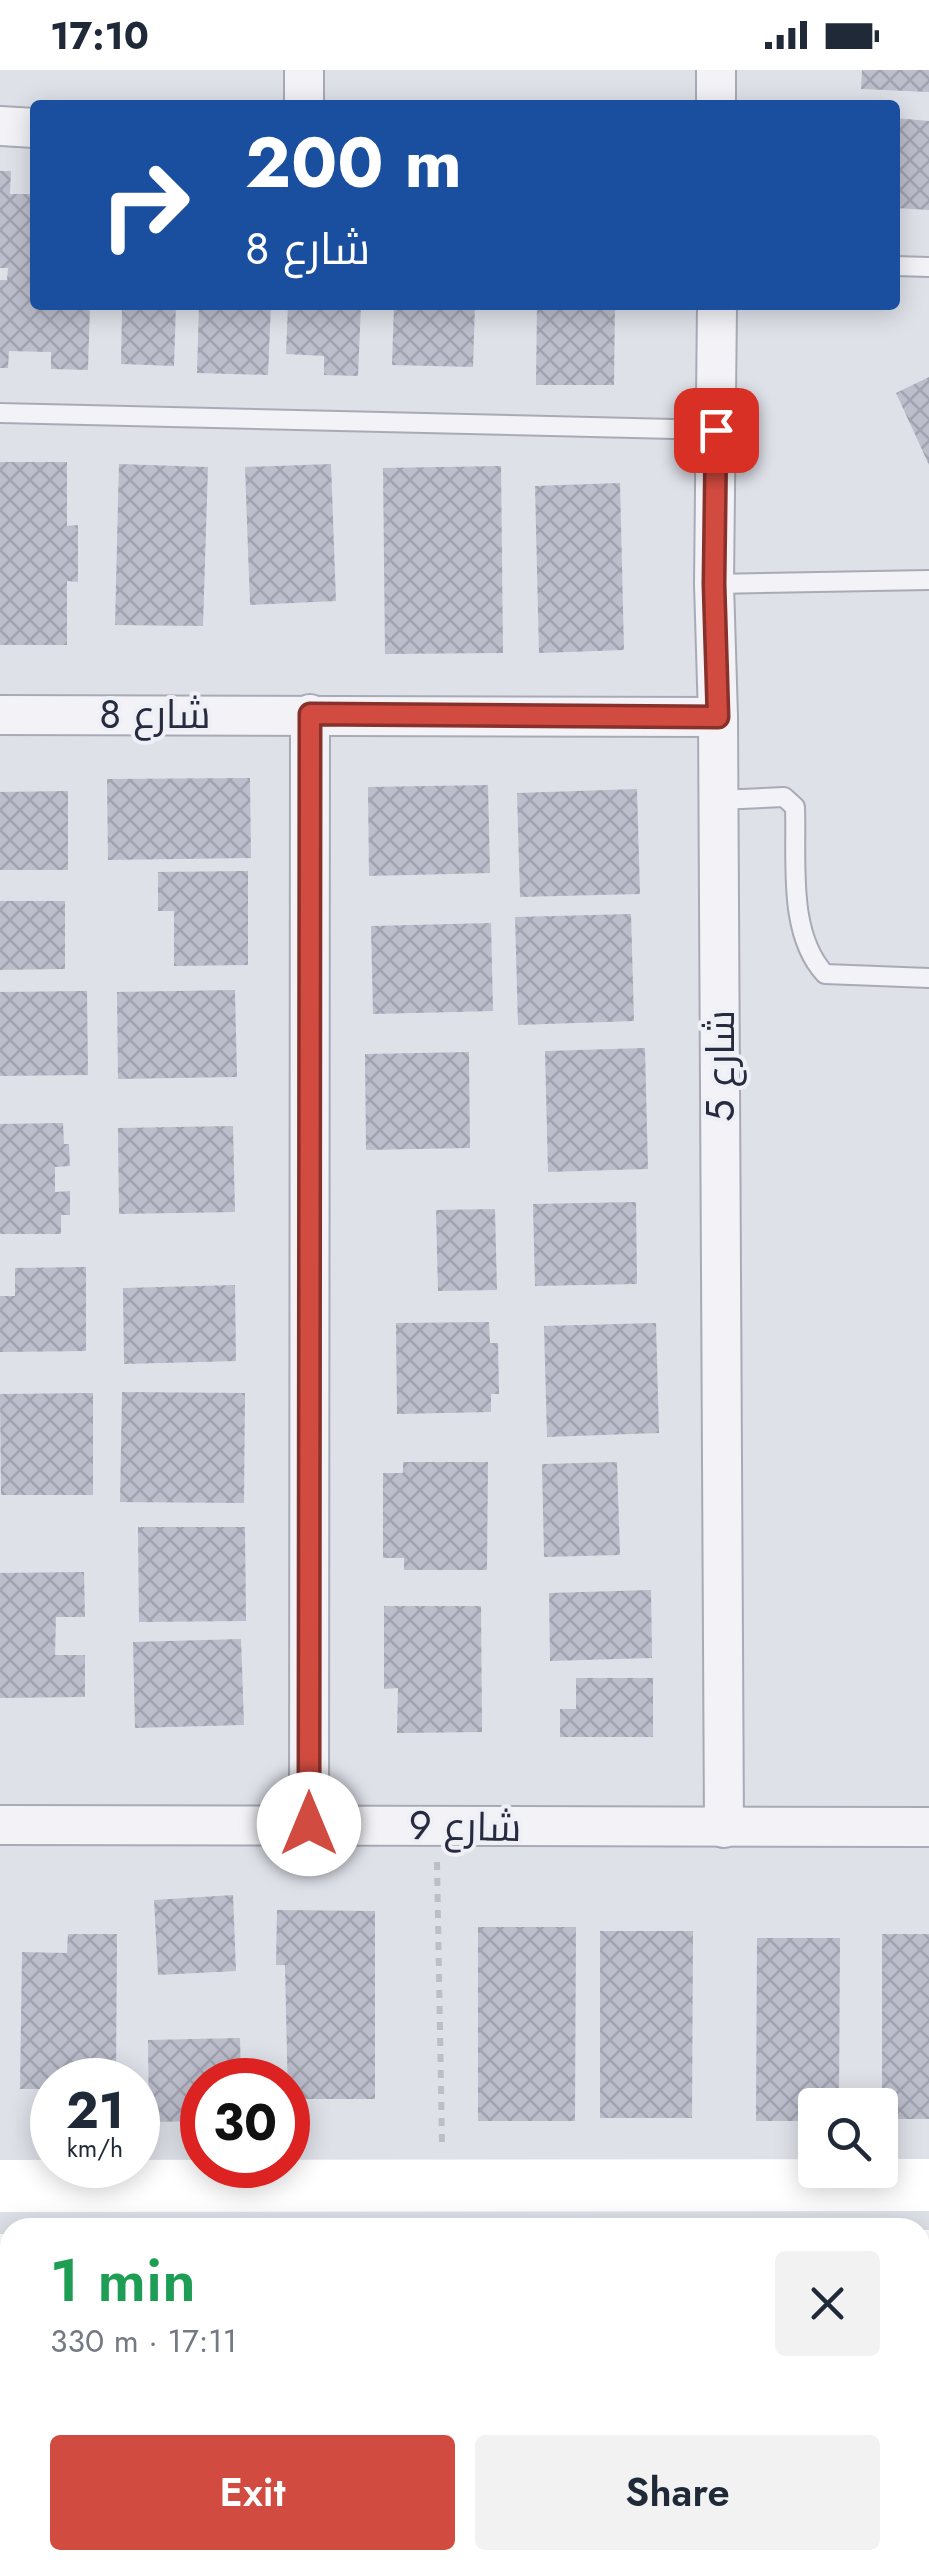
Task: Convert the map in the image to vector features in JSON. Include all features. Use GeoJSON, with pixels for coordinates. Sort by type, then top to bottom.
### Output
{"type":"FeatureCollection","features":[{"type":"Feature","properties":{"kind":"street"},"geometry":{"type":"LineString","coordinates":[[304,70],[304,100]]}},
{"type":"Feature","properties":{"kind":"street"},"geometry":{"type":"LineString","coordinates":[[716,70],[716,100]]}},
{"type":"Feature","properties":{"kind":"street"},"geometry":{"type":"LineString","coordinates":[[0,126],[30,128]]}},
{"type":"Feature","properties":{"kind":"street","name":"شارع 5"},"geometry":{"type":"LineString","coordinates":[[716,310],[714,584],[724,1828]]}},
{"type":"Feature","properties":{"kind":"street","name":"شارع 8"},"geometry":{"type":"LineString","coordinates":[[0,714],[718,717]]}},
{"type":"Feature","properties":{"kind":"street"},"geometry":{"type":"LineString","coordinates":[[309,1824],[310,714]]}},
{"type":"Feature","properties":{"kind":"street","name":"شارع 9"},"geometry":{"type":"LineString","coordinates":[[0,1826],[929,1827]]}},
{"type":"Feature","properties":{"kind":"street"},"geometry":{"type":"LineString","coordinates":[[0,2186],[196,2207],[443,2187],[929,2185]]}},
{"type":"Feature","properties":{"kind":"lane"},"geometry":{"type":"LineString","coordinates":[[900,266],[929,267]]}},
{"type":"Feature","properties":{"kind":"lane"},"geometry":{"type":"LineString","coordinates":[[0,414],[716,430]]}},
{"type":"Feature","properties":{"kind":"lane"},"geometry":{"type":"LineString","coordinates":[[714,584],[929,580]]}},
{"type":"Feature","properties":{"kind":"lane"},"geometry":{"type":"LineString","coordinates":[[718,800],[784,797],[795,808],[798,915],[811,959],[825,974],[929,978]]}},
{"type":"Feature","properties":{"kind":"path"},"geometry":{"type":"LineString","coordinates":[[436,1826],[443,2187]]}},
{"type":"Feature","properties":{"kind":"building"},"geometry":{"type":"Polygon","coordinates":[[[862,70],[929,70],[929,92],[861,89],[862,70]]]}},
{"type":"Feature","properties":{"kind":"building"},"geometry":{"type":"Polygon","coordinates":[[[900,118],[929,121],[929,210],[900,208],[900,118]]]}},
{"type":"Feature","properties":{"kind":"building"},"geometry":{"type":"Polygon","coordinates":[[[0,171],[11,171],[10,194],[30,194],[30,310],[90,310],[88,370],[51,369],[51,352],[9,351],[8,368],[0,368],[0,280],[7,280],[8,268],[0,268],[0,171]]]}},
{"type":"Feature","properties":{"kind":"building"},"geometry":{"type":"Polygon","coordinates":[[[122,310],[176,310],[174,366],[121,364],[122,310]]]}},
{"type":"Feature","properties":{"kind":"building"},"geometry":{"type":"Polygon","coordinates":[[[199,310],[271,310],[268,375],[197,373],[199,310]]]}},
{"type":"Feature","properties":{"kind":"building"},"geometry":{"type":"Polygon","coordinates":[[[288,310],[361,310],[358,376],[324,375],[324,356],[286,354],[288,310]]]}},
{"type":"Feature","properties":{"kind":"building"},"geometry":{"type":"Polygon","coordinates":[[[394,310],[475,310],[473,367],[392,365],[394,310]]]}},
{"type":"Feature","properties":{"kind":"building"},"geometry":{"type":"Polygon","coordinates":[[[537,310],[615,310],[614,385],[536,385],[537,310]]]}},
{"type":"Feature","properties":{"kind":"building"},"geometry":{"type":"Polygon","coordinates":[[[929,377],[929,465],[896,393],[929,377]]]}},
{"type":"Feature","properties":{"kind":"building"},"geometry":{"type":"Polygon","coordinates":[[[0,462],[67,462],[67,526],[78,525],[78,582],[67,581],[67,645],[0,645],[0,462]]]}},
{"type":"Feature","properties":{"kind":"building"},"geometry":{"type":"Polygon","coordinates":[[[119,464],[208,467],[203,626],[115,625],[119,464]]]}},
{"type":"Feature","properties":{"kind":"building"},"geometry":{"type":"Polygon","coordinates":[[[331,464],[336,601],[250,605],[245,467],[331,464]]]}},
{"type":"Feature","properties":{"kind":"building"},"geometry":{"type":"Polygon","coordinates":[[[501,466],[503,653],[385,654],[383,468],[501,466]]]}},
{"type":"Feature","properties":{"kind":"building"},"geometry":{"type":"Polygon","coordinates":[[[620,483],[624,650],[539,653],[535,486],[620,483]]]}},
{"type":"Feature","properties":{"kind":"building"},"geometry":{"type":"Polygon","coordinates":[[[250,778],[251,858],[108,860],[107,779],[250,778]]]}},
{"type":"Feature","properties":{"kind":"building"},"geometry":{"type":"Polygon","coordinates":[[[488,785],[490,873],[369,876],[368,787],[488,785]]]}},
{"type":"Feature","properties":{"kind":"building"},"geometry":{"type":"Polygon","coordinates":[[[637,789],[640,894],[520,897],[517,793],[637,789]]]}},
{"type":"Feature","properties":{"kind":"building"},"geometry":{"type":"Polygon","coordinates":[[[68,791],[68,870],[0,870],[0,792],[68,791]]]}},
{"type":"Feature","properties":{"kind":"building"},"geometry":{"type":"Polygon","coordinates":[[[248,871],[248,965],[174,966],[174,911],[158,911],[158,872],[248,871]]]}},
{"type":"Feature","properties":{"kind":"building"},"geometry":{"type":"Polygon","coordinates":[[[0,901],[65,901],[65,969],[0,970],[0,901]]]}},
{"type":"Feature","properties":{"kind":"building"},"geometry":{"type":"Polygon","coordinates":[[[631,914],[634,1021],[518,1025],[515,917],[631,914]]]}},
{"type":"Feature","properties":{"kind":"building"},"geometry":{"type":"Polygon","coordinates":[[[491,923],[493,1011],[373,1014],[371,926],[491,923]]]}},
{"type":"Feature","properties":{"kind":"building"},"geometry":{"type":"Polygon","coordinates":[[[235,990],[237,1077],[118,1079],[117,992],[235,990]]]}},
{"type":"Feature","properties":{"kind":"building"},"geometry":{"type":"Polygon","coordinates":[[[87,991],[88,1075],[0,1076],[0,992],[87,991]]]}},
{"type":"Feature","properties":{"kind":"building"},"geometry":{"type":"Polygon","coordinates":[[[645,1048],[648,1169],[548,1172],[545,1051],[645,1048]]]}},
{"type":"Feature","properties":{"kind":"building"},"geometry":{"type":"Polygon","coordinates":[[[469,1052],[470,1148],[366,1150],[365,1054],[469,1052]]]}},
{"type":"Feature","properties":{"kind":"building"},"geometry":{"type":"Polygon","coordinates":[[[63,1123],[70,1166],[55,1167],[55,1192],[70,1191],[70,1215],[61,1215],[61,1234],[0,1234],[0,1124],[63,1123]]]}},
{"type":"Feature","properties":{"kind":"building"},"geometry":{"type":"Polygon","coordinates":[[[233,1126],[235,1212],[119,1214],[118,1128],[233,1126]]]}},
{"type":"Feature","properties":{"kind":"building"},"geometry":{"type":"Polygon","coordinates":[[[636,1202],[637,1284],[535,1286],[533,1204],[636,1202]]]}},
{"type":"Feature","properties":{"kind":"building"},"geometry":{"type":"Polygon","coordinates":[[[495,1209],[497,1290],[438,1291],[436,1210],[495,1209]]]}},
{"type":"Feature","properties":{"kind":"building"},"geometry":{"type":"Polygon","coordinates":[[[86,1267],[86,1351],[0,1352],[0,1296],[15,1296],[15,1268],[86,1267]]]}},
{"type":"Feature","properties":{"kind":"building"},"geometry":{"type":"Polygon","coordinates":[[[235,1285],[236,1361],[124,1364],[123,1288],[235,1285]]]}},
{"type":"Feature","properties":{"kind":"building"},"geometry":{"type":"Polygon","coordinates":[[[489,1322],[490,1343],[498,1343],[499,1394],[491,1394],[491,1412],[397,1414],[396,1323],[489,1322]]]}},
{"type":"Feature","properties":{"kind":"building"},"geometry":{"type":"Polygon","coordinates":[[[656,1323],[659,1433],[547,1437],[544,1326],[656,1323]]]}},
{"type":"Feature","properties":{"kind":"building"},"geometry":{"type":"Polygon","coordinates":[[[122,1392],[245,1393],[244,1503],[120,1502],[122,1392]]]}},
{"type":"Feature","properties":{"kind":"building"},"geometry":{"type":"Polygon","coordinates":[[[93,1393],[93,1495],[1,1495],[0,1394],[93,1393]]]}},
{"type":"Feature","properties":{"kind":"building"},"geometry":{"type":"Polygon","coordinates":[[[403,1462],[488,1462],[487,1570],[404,1570],[404,1558],[383,1558],[383,1473],[403,1473],[403,1462]]]}},
{"type":"Feature","properties":{"kind":"building"},"geometry":{"type":"Polygon","coordinates":[[[617,1462],[620,1555],[544,1557],[542,1464],[617,1462]]]}},
{"type":"Feature","properties":{"kind":"building"},"geometry":{"type":"Polygon","coordinates":[[[138,1527],[245,1527],[246,1621],[139,1622],[138,1527]]]}},
{"type":"Feature","properties":{"kind":"building"},"geometry":{"type":"Polygon","coordinates":[[[84,1572],[85,1617],[56,1617],[55,1655],[85,1655],[85,1697],[0,1698],[0,1573],[84,1572]]]}},
{"type":"Feature","properties":{"kind":"building"},"geometry":{"type":"Polygon","coordinates":[[[651,1590],[652,1658],[550,1661],[549,1593],[651,1590]]]}},
{"type":"Feature","properties":{"kind":"building"},"geometry":{"type":"Polygon","coordinates":[[[384,1606],[481,1606],[482,1732],[397,1733],[398,1688],[384,1689],[384,1606]]]}},
{"type":"Feature","properties":{"kind":"building"},"geometry":{"type":"Polygon","coordinates":[[[241,1639],[244,1725],[135,1728],[133,1642],[241,1639]]]}},
{"type":"Feature","properties":{"kind":"building"},"geometry":{"type":"Polygon","coordinates":[[[576,1678],[653,1678],[653,1737],[560,1737],[560,1709],[576,1709],[576,1678]]]}},
{"type":"Feature","properties":{"kind":"building"},"geometry":{"type":"Polygon","coordinates":[[[233,1895],[236,1971],[158,1975],[154,1900],[233,1895]]]}},
{"type":"Feature","properties":{"kind":"building"},"geometry":{"type":"Polygon","coordinates":[[[277,1910],[375,1911],[375,2099],[310,2099],[310,2058],[287,2058],[285,1965],[276,1965],[277,1910]]]}},
{"type":"Feature","properties":{"kind":"building"},"geometry":{"type":"Polygon","coordinates":[[[478,1927],[576,1927],[575,2121],[478,2121],[478,1927]]]}},
{"type":"Feature","properties":{"kind":"building"},"geometry":{"type":"Polygon","coordinates":[[[600,1931],[693,1931],[692,2118],[600,2118],[600,1931]]]}},
{"type":"Feature","properties":{"kind":"building"},"geometry":{"type":"Polygon","coordinates":[[[68,1934],[117,1934],[116,2058],[30,2058],[30,2089],[20,2089],[22,1952],[67,1953],[68,1934]]]}},
{"type":"Feature","properties":{"kind":"building"},"geometry":{"type":"Polygon","coordinates":[[[882,1934],[929,1934],[929,2119],[898,2119],[898,2088],[882,2088],[882,1934]]]}},
{"type":"Feature","properties":{"kind":"building"},"geometry":{"type":"Polygon","coordinates":[[[757,1938],[840,1938],[839,2088],[798,2088],[798,2121],[756,2121],[757,1938]]]}},
{"type":"Feature","properties":{"kind":"building"},"geometry":{"type":"Polygon","coordinates":[[[240,2038],[240,2058],[180,2058],[180,2121],[160,2122],[160,2058],[148,2058],[148,2040],[240,2038]]]}},
{"type":"Feature","properties":{"kind":"route"},"geometry":{"type":"LineString","coordinates":[[309,1824],[310,714],[718,717],[714,584],[716,430]]}}]}
